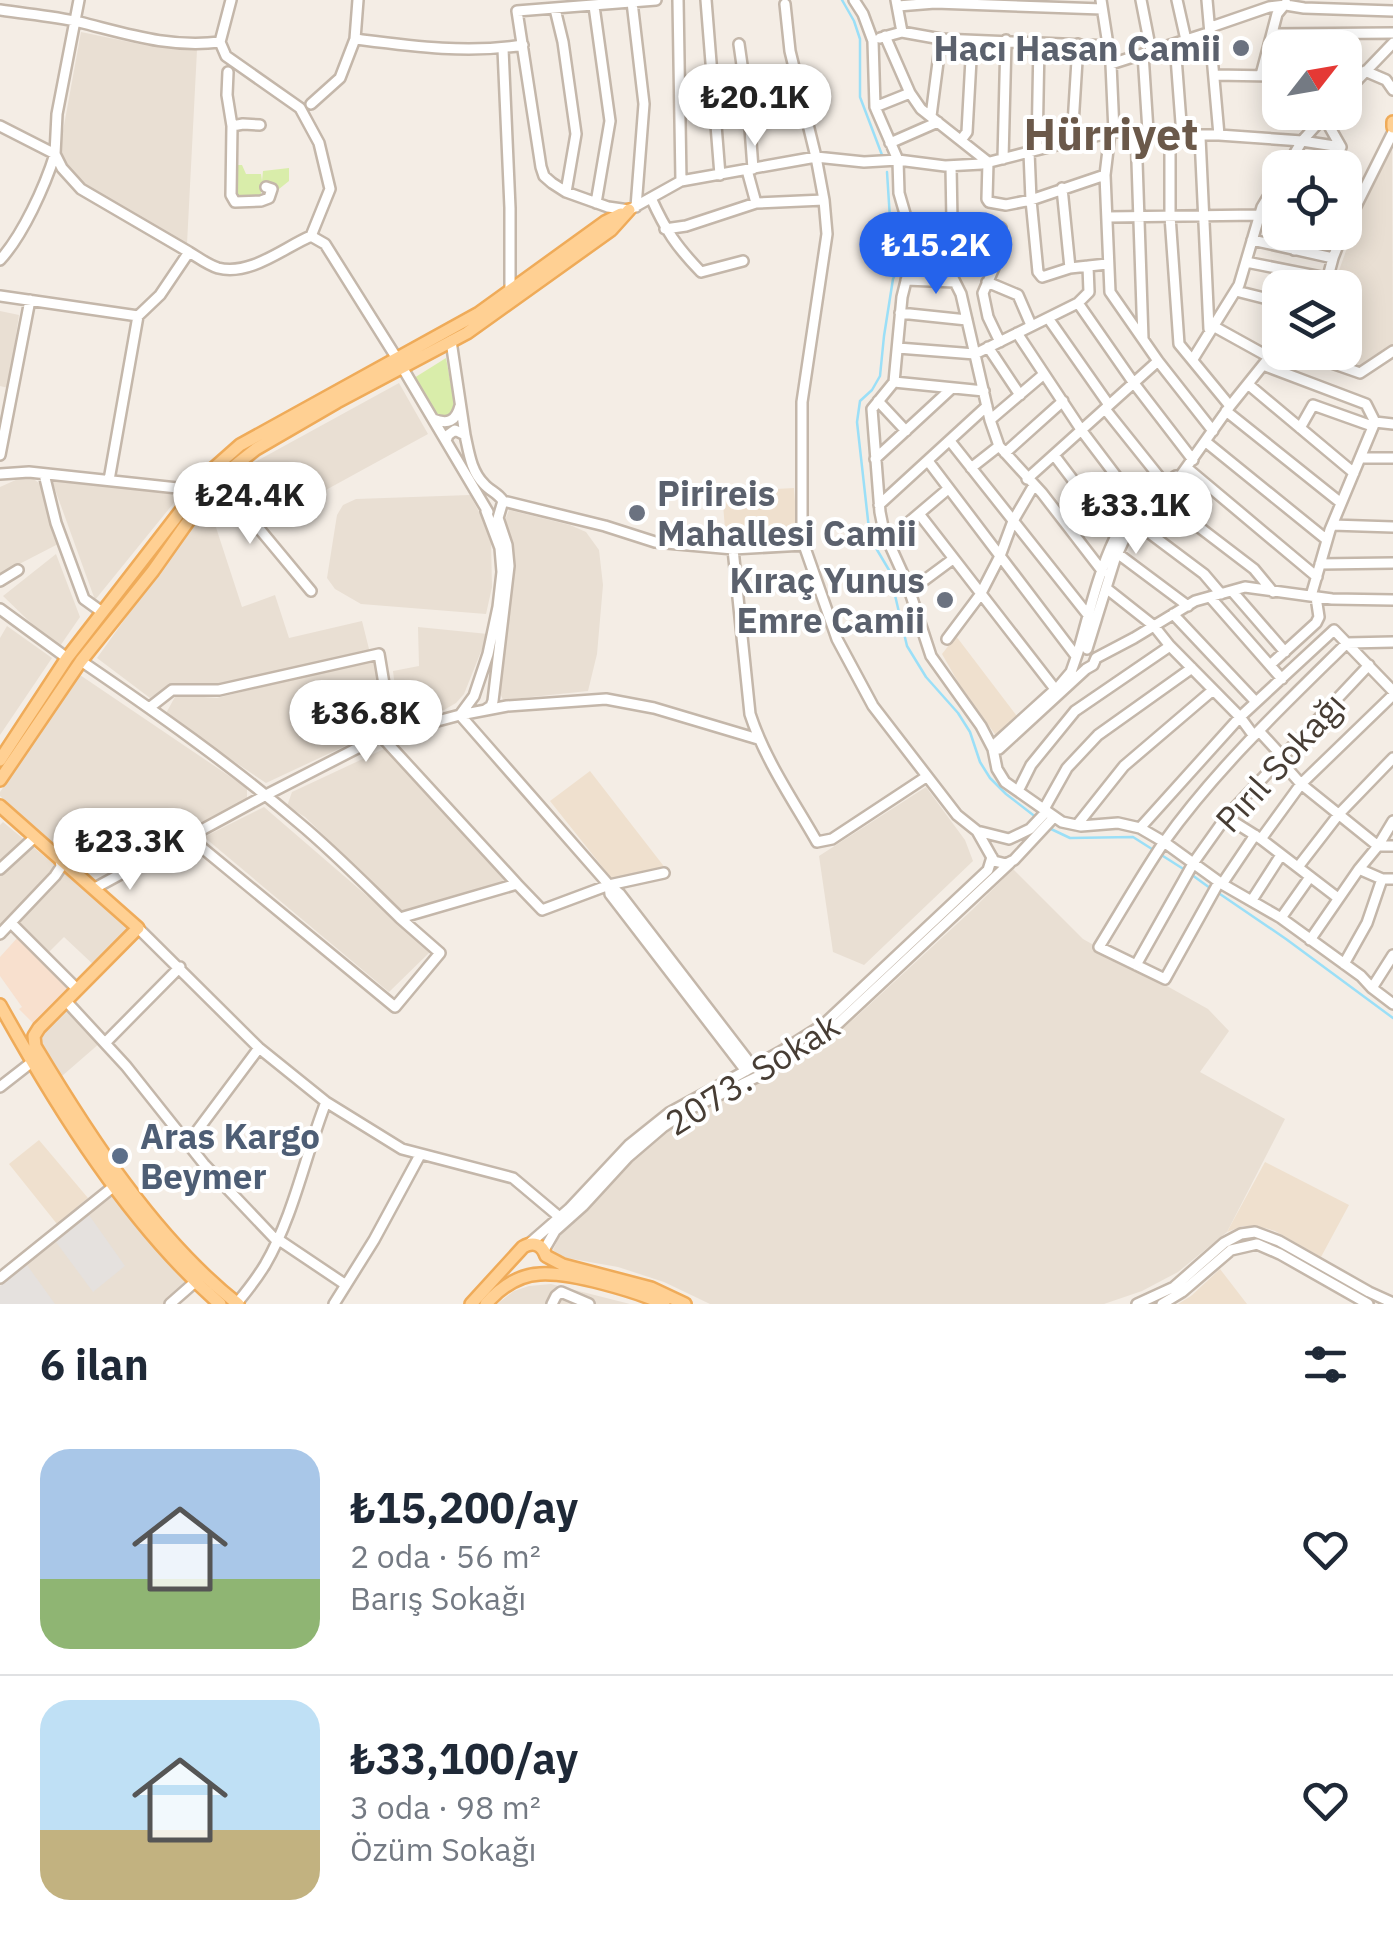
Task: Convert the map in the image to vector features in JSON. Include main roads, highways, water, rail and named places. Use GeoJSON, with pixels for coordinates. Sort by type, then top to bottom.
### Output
{"type":"FeatureCollection","features":[{"type":"Feature","properties":{"kind":"main road"},"geometry":{"type":"LineString","coordinates":[[0,760],[66,658],[201,491],[256,449],[399,362],[458,325],[606,222],[632,209],[612,230],[451,342],[399,362],[240,446],[214,468],[201,491],[152,571],[82,661],[0,780]]}},
{"type":"Feature","properties":{"kind":"main road"},"geometry":{"type":"LineString","coordinates":[[66,658],[82,661]]}},
{"type":"Feature","properties":{"kind":"main road"},"geometry":{"type":"LineString","coordinates":[[0,806],[138,928],[34,1036],[35,1046],[117,1183]]}},
{"type":"Feature","properties":{"kind":"main road"},"geometry":{"type":"LineString","coordinates":[[0,1005],[32,1062],[117,1183],[220,1304]]}},
{"type":"Feature","properties":{"kind":"main road"},"geometry":{"type":"LineString","coordinates":[[12,1026],[15,1032],[39,1028]]}},
{"type":"Feature","properties":{"kind":"main road"},"geometry":{"type":"LineString","coordinates":[[471,1304],[530,1244],[538,1244],[563,1266],[651,1288],[686,1304]]}},
{"type":"Feature","properties":{"kind":"main road"},"geometry":{"type":"LineString","coordinates":[[540,1274],[545,1269],[545,1253]]}},
{"type":"Feature","properties":{"kind":"main road"},"geometry":{"type":"LineString","coordinates":[[486,1304],[510,1283],[540,1274],[590,1281],[664,1304]]}},
{"type":"Feature","properties":{"kind":"main road"},"geometry":{"type":"LineString","coordinates":[[200,1280],[238,1304]]}},
{"type":"Feature","properties":{"kind":"waterway"},"geometry":{"type":"LineString","coordinates":[[842,0],[860,39],[860,97],[882,155]]}},
{"type":"Feature","properties":{"kind":"waterway"},"geometry":{"type":"LineString","coordinates":[[887,172],[890,219],[901,245],[901,263],[893,279],[880,376],[860,401],[857,422],[870,538],[889,570],[907,646],[970,732],[990,778],[1037,818]]}},
{"type":"Feature","properties":{"kind":"waterway"},"geometry":{"type":"LineString","coordinates":[[1051,829],[1070,838],[1133,837],[1185,870]]}},
{"type":"Feature","properties":{"kind":"waterway"},"geometry":{"type":"LineString","coordinates":[[1192,875],[1210,888]]}},
{"type":"Feature","properties":{"kind":"waterway"},"geometry":{"type":"LineString","coordinates":[[1217,892],[1393,1018]]}},
{"type":"Feature","properties":{"kind":"place","name":"Hacı Hasan Camii"},"geometry":{"type":"Point","coordinates":[1241,48]}},
{"type":"Feature","properties":{"kind":"place","name":"Pirireis Mahallesi Camii"},"geometry":{"type":"Point","coordinates":[637,513]}},
{"type":"Feature","properties":{"kind":"place","name":"Kıraç Yunus Emre Camii"},"geometry":{"type":"Point","coordinates":[945,600]}},
{"type":"Feature","properties":{"kind":"place","name":"Aras Kargo Beymer"},"geometry":{"type":"Point","coordinates":[120,1156]}},
{"type":"Feature","properties":{"kind":"district","name":"Hürriyet"},"geometry":{"type":"Point","coordinates":[1111,133]}}]}
